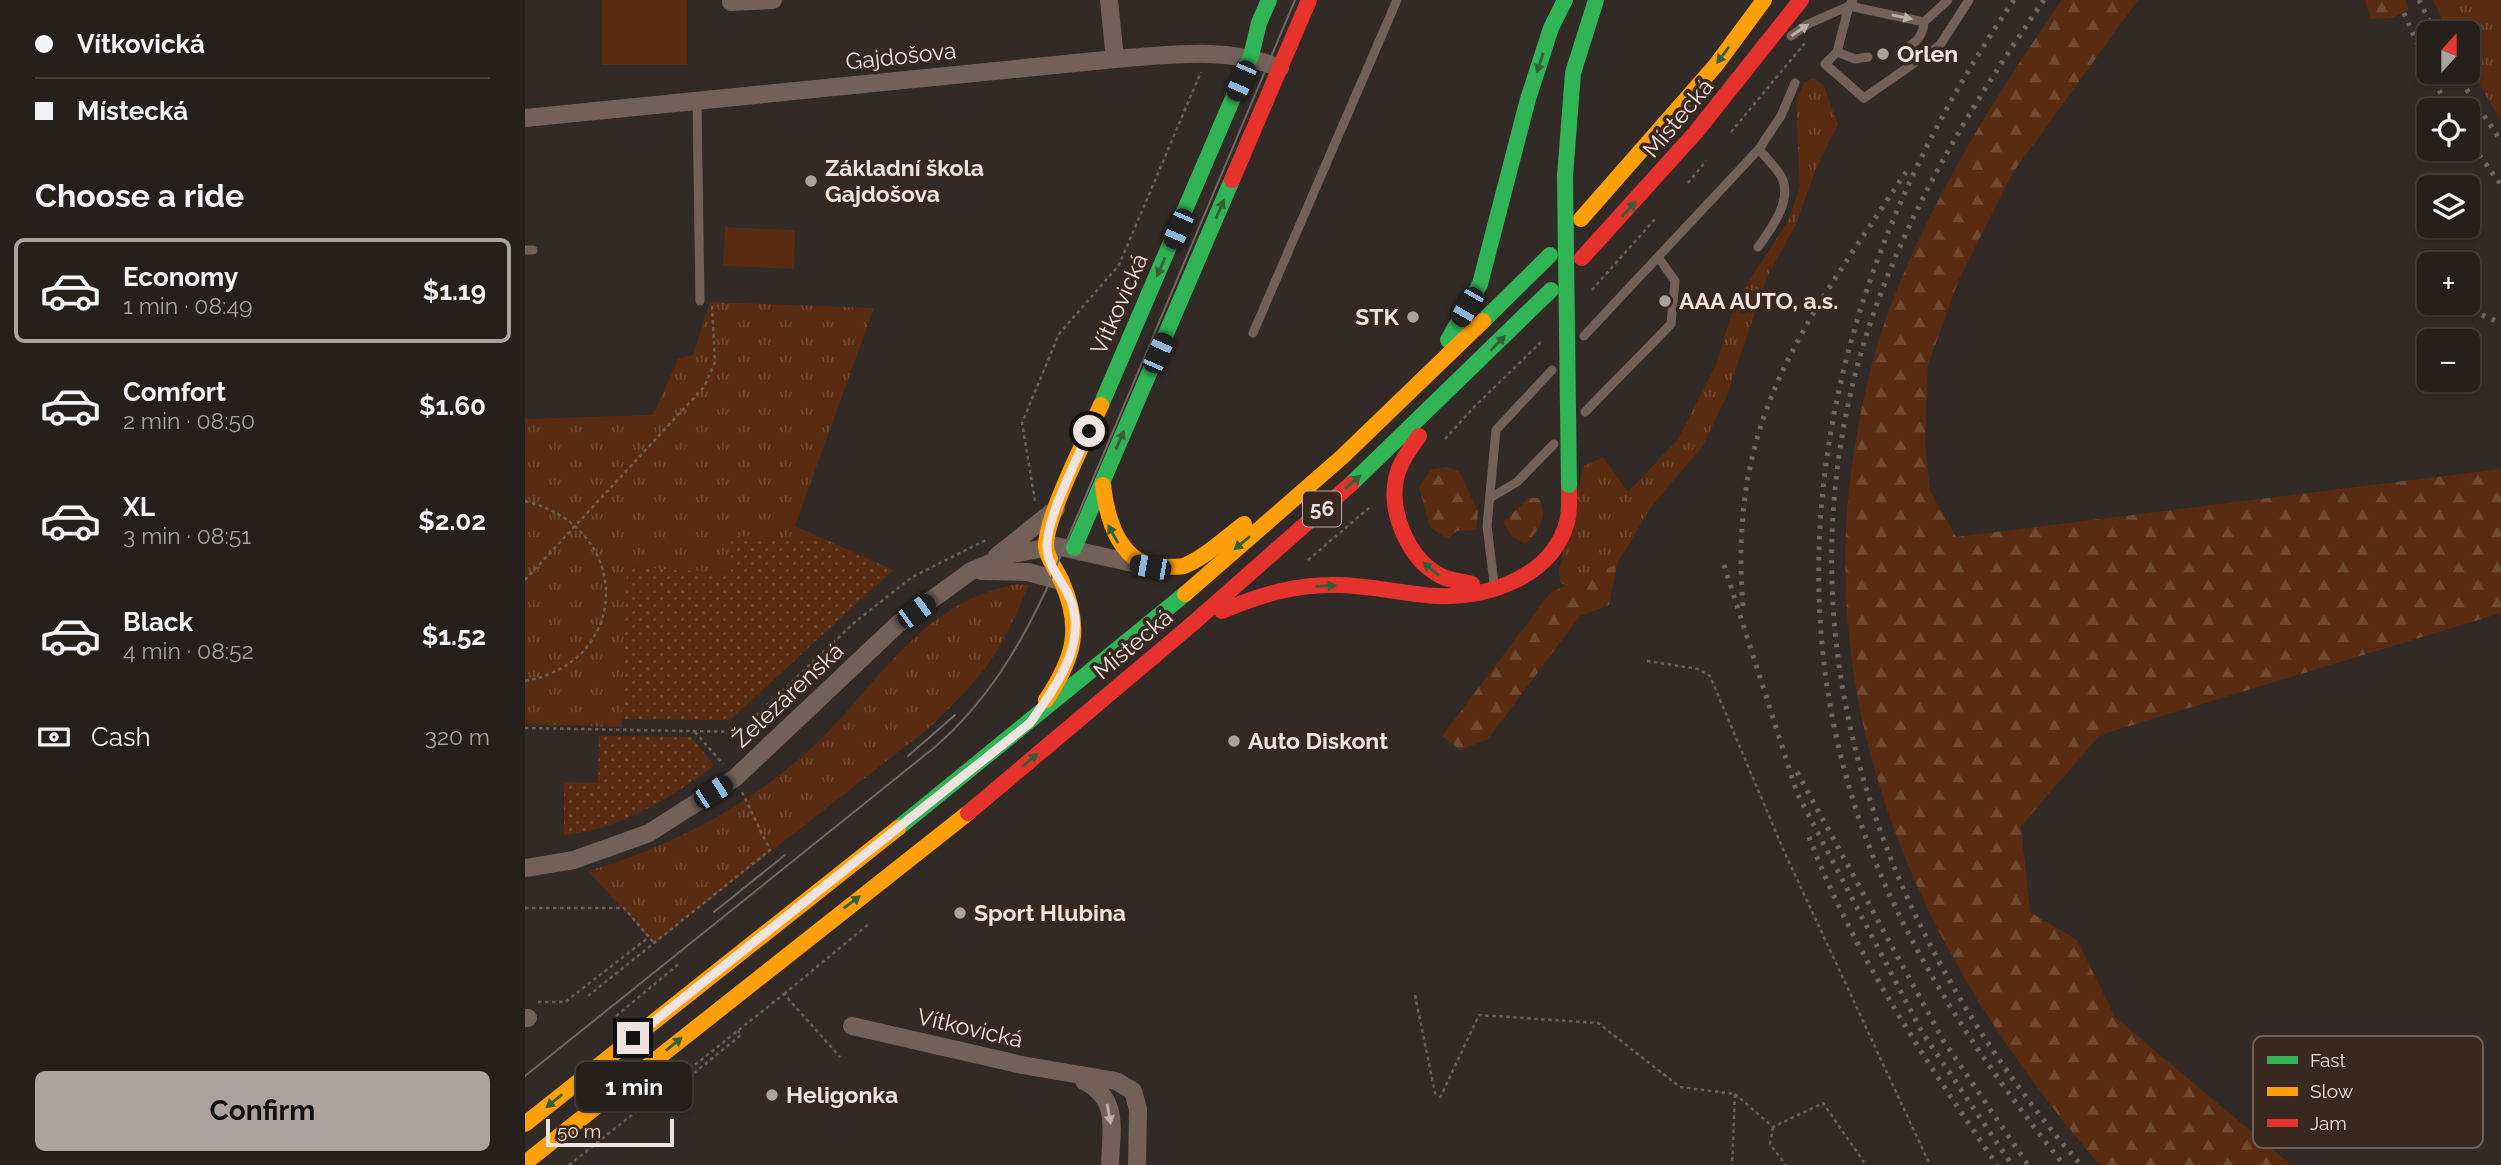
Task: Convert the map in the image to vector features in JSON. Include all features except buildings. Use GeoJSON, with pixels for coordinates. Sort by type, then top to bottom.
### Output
{"type":"FeatureCollection","features":[{"type":"Feature","properties":{"kind":"main road","name":"Vítkovická"},"geometry":{"type":"LineString","coordinates":[[1047,547],[1056,509],[1251,56],[1259,23],[1269,0]]}},
{"type":"Feature","properties":{"kind":"main road"},"geometry":{"type":"LineString","coordinates":[[1074,548],[1309,0]]}},
{"type":"Feature","properties":{"kind":"main road"},"geometry":{"type":"LineString","coordinates":[[1426,377],[1480,284],[1528,99],[1551,28],[1565,0]]}},
{"type":"Feature","properties":{"kind":"main road"},"geometry":{"type":"LineString","coordinates":[[1191,625],[1261,593],[1300,586],[1345,585],[1448,596],[1495,588],[1528,575],[1553,550],[1568,521],[1565,176],[1568,107],[1573,74],[1597,0]]}},
{"type":"Feature","properties":{"kind":"main road","name":"Místecká"},"geometry":{"type":"LineString","coordinates":[[1581,219],[1716,65],[1763,0]]}},
{"type":"Feature","properties":{"kind":"main road","name":"Místecká"},"geometry":{"type":"LineString","coordinates":[[1582,258],[1653,184],[1750,67],[1801,0]]}},
{"type":"Feature","properties":{"kind":"main road","name":"Místecká"},"geometry":{"type":"LineString","coordinates":[[525,1124],[1030,723],[1313,483],[1550,255]]}},
{"type":"Feature","properties":{"kind":"main road","name":"Místecká"},"geometry":{"type":"LineString","coordinates":[[525,1163],[845,908],[933,842],[1191,625],[1385,454],[1551,290]]}},
{"type":"Feature","properties":{"kind":"main road"},"geometry":{"type":"LineString","coordinates":[[1450,391],[1406,455],[1396,479],[1399,517],[1426,567],[1442,577],[1495,588]]}},
{"type":"Feature","properties":{"kind":"main road"},"geometry":{"type":"LineString","coordinates":[[1102,480],[1107,525],[1112,537],[1150,567],[1185,566],[1283,494],[1313,483]]}},
{"type":"Feature","properties":{"kind":"main road"},"geometry":{"type":"LineString","coordinates":[[1030,723],[1062,676],[1076,634],[1070,599],[1047,547]]}},
{"type":"Feature","properties":{"kind":"street"},"geometry":{"type":"LineString","coordinates":[[731,2],[773,0]]}},
{"type":"Feature","properties":{"kind":"street"},"geometry":{"type":"LineString","coordinates":[[1109,0],[1115,59]]}},
{"type":"Feature","properties":{"kind":"street","name":"Gajdošova"},"geometry":{"type":"LineString","coordinates":[[525,118],[1115,59],[1209,53],[1251,56],[1280,68]]}},
{"type":"Feature","properties":{"kind":"street"},"geometry":{"type":"LineString","coordinates":[[989,563],[1056,509]]}},
{"type":"Feature","properties":{"kind":"street","name":"Železárenská"},"geometry":{"type":"LineString","coordinates":[[525,868],[574,860],[649,833],[735,778],[898,624],[971,570],[1047,547],[1074,548],[1113,561],[1150,567]]}},
{"type":"Feature","properties":{"kind":"street"},"geometry":{"type":"LineString","coordinates":[[971,570],[1028,572],[1061,581]]}},
{"type":"Feature","properties":{"kind":"street","name":"Vítkovická"},"geometry":{"type":"LineString","coordinates":[[852,1026],[1078,1077],[1115,1081],[1133,1091],[1138,1109],[1137,1165]]}},
{"type":"Feature","properties":{"kind":"street","name":"Vítkovická"},"geometry":{"type":"LineString","coordinates":[[1078,1077],[1100,1089],[1108,1104],[1112,1120],[1110,1165]]}},
{"type":"Feature","properties":{"kind":"lane"},"geometry":{"type":"LineString","coordinates":[[1253,333],[1397,0]]}},
{"type":"Feature","properties":{"kind":"lane"},"geometry":{"type":"LineString","coordinates":[[1899,51],[1916,42],[1923,33],[1924,22],[1948,0]]}},
{"type":"Feature","properties":{"kind":"lane"},"geometry":{"type":"LineString","coordinates":[[1851,3],[1837,52],[1825,64],[1864,98],[1940,45],[1969,0]]}},
{"type":"Feature","properties":{"kind":"lane"},"geometry":{"type":"LineString","coordinates":[[1750,67],[1808,24],[1851,3],[1924,22]]}},
{"type":"Feature","properties":{"kind":"lane"},"geometry":{"type":"LineString","coordinates":[[1837,52],[1856,59],[1868,57]]}},
{"type":"Feature","properties":{"kind":"lane"},"geometry":{"type":"LineString","coordinates":[[1584,336],[1759,149],[1781,116],[1795,83]]}},
{"type":"Feature","properties":{"kind":"lane"},"geometry":{"type":"LineString","coordinates":[[697,102],[701,301]]}},
{"type":"Feature","properties":{"kind":"lane"},"geometry":{"type":"LineString","coordinates":[[1758,247],[1777,221],[1784,198],[1782,178],[1759,149]]}},
{"type":"Feature","properties":{"kind":"lane"},"geometry":{"type":"LineString","coordinates":[[1585,412],[1671,324],[1675,281],[1658,257]]}},
{"type":"Feature","properties":{"kind":"lane"},"geometry":{"type":"LineString","coordinates":[[1495,588],[1487,526],[1496,430],[1552,370]]}},
{"type":"Feature","properties":{"kind":"lane"},"geometry":{"type":"LineString","coordinates":[[1490,498],[1517,482],[1554,444]]}},
{"type":"Feature","properties":{"kind":"path"},"geometry":{"type":"LineString","coordinates":[[1036,505],[1022,423],[1059,334],[1119,265],[1209,53]]}},
{"type":"Feature","properties":{"kind":"path"},"geometry":{"type":"LineString","coordinates":[[525,580],[711,376],[715,362],[712,300],[701,301]]}},
{"type":"Feature","properties":{"kind":"path"},"geometry":{"type":"LineString","coordinates":[[525,501],[554,509],[577,524],[592,542],[603,567],[606,588],[604,612],[596,634],[580,655],[563,668],[525,681]]}},
{"type":"Feature","properties":{"kind":"path"},"geometry":{"type":"LineString","coordinates":[[525,728],[739,732],[767,702],[854,623],[912,577],[994,536]]}},
{"type":"Feature","properties":{"kind":"path"},"geometry":{"type":"LineString","coordinates":[[1647,661],[1699,669],[1710,676],[1783,849],[1930,1165]]}},
{"type":"Feature","properties":{"kind":"path"},"geometry":{"type":"LineString","coordinates":[[587,996],[770,850],[735,778],[695,732]]}},
{"type":"Feature","properties":{"kind":"path"},"geometry":{"type":"LineString","coordinates":[[525,908],[624,908],[654,943]]}},
{"type":"Feature","properties":{"kind":"path"},"geometry":{"type":"LineString","coordinates":[[526,1018],[528,1002],[565,1002],[649,937]]}},
{"type":"Feature","properties":{"kind":"path"},"geometry":{"type":"LineString","coordinates":[[616,1016],[680,963]]}},
{"type":"Feature","properties":{"kind":"path"},"geometry":{"type":"LineString","coordinates":[[569,1165],[784,994],[840,1057]]}},
{"type":"Feature","properties":{"kind":"path"},"geometry":{"type":"LineString","coordinates":[[1415,995],[1438,1098],[1479,1015],[1598,1023],[1680,1087],[1735,1094],[1773,1127]]}},
{"type":"Feature","properties":{"kind":"path"},"geometry":{"type":"LineString","coordinates":[[694,1073],[741,1035],[737,1031]]}},
{"type":"Feature","properties":{"kind":"path"},"geometry":{"type":"LineString","coordinates":[[1732,1165],[1735,1094]]}},
{"type":"Feature","properties":{"kind":"path"},"geometry":{"type":"LineString","coordinates":[[1773,1127],[1823,1103],[1866,1165]]}},
{"type":"Feature","properties":{"kind":"path"},"geometry":{"type":"LineString","coordinates":[[1773,1127],[1769,1144],[1786,1165]]}},
{"type":"Feature","properties":{"kind":"green space"},"geometry":{"type":"Polygon","coordinates":[[[602,0],[687,0],[687,65],[602,65],[602,0]]]}},
{"type":"Feature","properties":{"kind":"green space"},"geometry":{"type":"Polygon","coordinates":[[[2062,0],[2138,0],[2012,174],[1959,279],[1928,365],[1925,445],[1930,491],[1956,537],[2501,469],[2501,613],[2100,735],[2021,826],[2030,912],[2077,940],[2115,1017],[2253,1133],[2253,1148],[2271,1148],[2291,1165],[2100,1165],[2039,1090],[1985,1012],[1938,930],[1900,844],[1871,755],[1852,664],[1845,569],[1851,472],[1862,405],[1879,339],[1911,258],[1948,181],[2014,71],[2062,0]]]}},
{"type":"Feature","properties":{"kind":"green space"},"geometry":{"type":"Polygon","coordinates":[[[2365,0],[2405,0],[2409,9],[2392,18],[2371,19],[2365,0]]]}},
{"type":"Feature","properties":{"kind":"green space"},"geometry":{"type":"Polygon","coordinates":[[[2433,0],[2501,0],[2501,120],[2479,84],[2480,21],[2443,21],[2433,0]]]}},
{"type":"Feature","properties":{"kind":"green space"},"geometry":{"type":"Polygon","coordinates":[[[1813,78],[1823,84],[1838,124],[1816,169],[1796,224],[1767,277],[1727,395],[1703,446],[1650,508],[1617,564],[1566,586],[1560,582],[1559,569],[1584,466],[1603,457],[1628,492],[1678,439],[1716,365],[1735,303],[1788,221],[1800,187],[1796,101],[1804,83],[1813,78]]]}},
{"type":"Feature","properties":{"kind":"green space"},"geometry":{"type":"Polygon","coordinates":[[[725,227],[795,230],[794,269],[723,266],[725,227]]]}},
{"type":"Feature","properties":{"kind":"green space"},"geometry":{"type":"Polygon","coordinates":[[[710,302],[874,308],[795,526],[827,540],[731,536],[731,573],[627,567],[622,727],[525,724],[525,419],[653,415],[678,359],[693,355],[710,302]]]}},
{"type":"Feature","properties":{"kind":"green space"},"geometry":{"type":"Polygon","coordinates":[[[1448,467],[1459,471],[1478,512],[1476,530],[1457,531],[1447,539],[1430,527],[1419,487],[1431,469],[1448,467]]]}},
{"type":"Feature","properties":{"kind":"green space"},"geometry":{"type":"Polygon","coordinates":[[[1529,498],[1539,498],[1543,517],[1526,544],[1512,537],[1503,522],[1529,498]]]}},
{"type":"Feature","properties":{"kind":"green space"},"geometry":{"type":"Polygon","coordinates":[[[731,536],[827,540],[893,570],[730,720],[622,719],[627,567],[731,573],[731,536]]]}},
{"type":"Feature","properties":{"kind":"green space"},"geometry":{"type":"Polygon","coordinates":[[[1617,564],[1609,605],[1580,616],[1488,739],[1460,750],[1442,736],[1551,592],[1617,564]]]}},
{"type":"Feature","properties":{"kind":"green space"},"geometry":{"type":"Polygon","coordinates":[[[1019,584],[1029,585],[993,658],[930,727],[654,943],[588,871],[618,862],[676,838],[757,792],[831,729],[926,628],[953,608],[984,593],[1019,584]]]}},
{"type":"Feature","properties":{"kind":"green space"},"geometry":{"type":"Polygon","coordinates":[[[599,736],[692,737],[714,766],[644,811],[606,826],[564,835],[564,782],[598,783],[599,736]]]}},
{"type":"Feature","properties":{"kind":"tram line"},"geometry":{"type":"LineString","coordinates":[[525,1076],[935,747],[970,712],[1000,674],[1047,588],[1295,0]]}},
{"type":"Feature","properties":{"kind":"tram line"},"geometry":{"type":"LineString","coordinates":[[908,756],[955,715]]}},
{"type":"Feature","properties":{"kind":"tram line"},"geometry":{"type":"LineString","coordinates":[[714,912],[785,855]]}},
{"type":"Feature","properties":{"kind":"railway"},"geometry":{"type":"LineString","coordinates":[[2014,0],[1955,93],[1906,191],[1866,293],[1837,397],[1822,503],[1820,611],[1833,719],[1862,827],[1880,873],[1924,962],[1949,1004],[2004,1087],[2064,1165]]}},
{"type":"Feature","properties":{"kind":"railway"},"geometry":{"type":"LineString","coordinates":[[2044,0],[1970,113],[1926,192],[1889,273],[1873,315],[1843,430],[1832,544],[1838,657],[1860,767],[1897,873],[1947,976],[2009,1073],[2081,1165]]}},
{"type":"Feature","properties":{"kind":"railway"},"geometry":{"type":"LineString","coordinates":[[2419,0],[2429,21]]}},
{"type":"Feature","properties":{"kind":"railway"},"geometry":{"type":"LineString","coordinates":[[2404,13],[2417,43]]}},
{"type":"Feature","properties":{"kind":"railway"},"geometry":{"type":"LineString","coordinates":[[2436,84],[2443,98]]}},
{"type":"Feature","properties":{"kind":"railway"},"geometry":{"type":"LineString","coordinates":[[2463,84],[2501,141]]}},
{"type":"Feature","properties":{"kind":"railway"},"geometry":{"type":"LineString","coordinates":[[2480,156],[2501,185]]}},
{"type":"Feature","properties":{"kind":"railway"},"geometry":{"type":"LineString","coordinates":[[1743,606],[1741,539],[1748,479],[1761,424],[1781,374],[1807,325],[1906,172]]}},
{"type":"Feature","properties":{"kind":"railway"},"geometry":{"type":"LineString","coordinates":[[2482,315],[2501,323]]}},
{"type":"Feature","properties":{"kind":"railway"},"geometry":{"type":"LineString","coordinates":[[1724,565],[1797,793],[1922,1032],[2012,1165]]}},
{"type":"Feature","properties":{"kind":"railway"},"geometry":{"type":"LineString","coordinates":[[1797,772],[1943,1040],[2028,1165]]}},
{"type":"Feature","properties":{"kind":"railway"},"geometry":{"type":"LineString","coordinates":[[1809,837],[1847,923],[1893,1006],[1997,1165]]}},
{"type":"Feature","properties":{"kind":"traffic: fast"},"geometry":{"type":"LineString","coordinates":[[1101,405],[1251,56],[1259,23],[1269,0]]}},
{"type":"Feature","properties":{"kind":"traffic: fast"},"geometry":{"type":"LineString","coordinates":[[1448,340],[1480,284],[1528,99],[1551,28],[1565,0]]}},
{"type":"Feature","properties":{"kind":"traffic: fast"},"geometry":{"type":"LineString","coordinates":[[1565,176],[1573,73],[1596,0]]}},
{"type":"Feature","properties":{"kind":"traffic: fast"},"geometry":{"type":"LineString","coordinates":[[1565,176],[1569,485]]}},
{"type":"Feature","properties":{"kind":"traffic: fast"},"geometry":{"type":"LineString","coordinates":[[1074,548],[1232,180]]}},
{"type":"Feature","properties":{"kind":"traffic: fast"},"geometry":{"type":"LineString","coordinates":[[1483,321],[1550,255]]}},
{"type":"Feature","properties":{"kind":"traffic: fast"},"geometry":{"type":"LineString","coordinates":[[1351,484],[1551,290]]}},
{"type":"Feature","properties":{"kind":"traffic: fast"},"geometry":{"type":"LineString","coordinates":[[898,828],[1185,594]]}},
{"type":"Feature","properties":{"kind":"traffic: slow"},"geometry":{"type":"LineString","coordinates":[[1581,219],[1716,65],[1764,0]]}},
{"type":"Feature","properties":{"kind":"traffic: slow"},"geometry":{"type":"LineString","coordinates":[[1185,594],[1342,457],[1483,321]]}},
{"type":"Feature","properties":{"kind":"traffic: slow"},"geometry":{"type":"LineString","coordinates":[[1046,700],[1069,656],[1073,628],[1068,597],[1046,550],[1048,533],[1068,476],[1101,405]]}},
{"type":"Feature","properties":{"kind":"traffic: slow"},"geometry":{"type":"LineString","coordinates":[[1103,485],[1108,513],[1119,540],[1137,560],[1150,565],[1186,565],[1244,524]]}},
{"type":"Feature","properties":{"kind":"traffic: slow"},"geometry":{"type":"LineString","coordinates":[[525,1163],[968,813]]}},
{"type":"Feature","properties":{"kind":"traffic: slow"},"geometry":{"type":"LineString","coordinates":[[525,1124],[898,828]]}},
{"type":"Feature","properties":{"kind":"traffic: jam"},"geometry":{"type":"LineString","coordinates":[[1232,180],[1309,0]]}},
{"type":"Feature","properties":{"kind":"traffic: jam"},"geometry":{"type":"LineString","coordinates":[[1582,258],[1696,132],[1801,0]]}},
{"type":"Feature","properties":{"kind":"traffic: jam"},"geometry":{"type":"LineString","coordinates":[[1419,436],[1402,462],[1396,479],[1396,506],[1404,534],[1419,559],[1430,569],[1445,578],[1472,584]]}},
{"type":"Feature","properties":{"kind":"traffic: jam"},"geometry":{"type":"LineString","coordinates":[[968,813],[1191,625],[1351,484]]}},
{"type":"Feature","properties":{"kind":"traffic: jam"},"geometry":{"type":"LineString","coordinates":[[1222,611],[1275,592],[1302,587],[1344,585],[1437,596],[1457,596],[1497,588],[1533,570],[1548,557],[1567,522],[1569,485]]}},
{"type":"Feature","properties":{"kind":"place","name":"Orlen"},"geometry":{"type":"Point","coordinates":[1883,54]}},
{"type":"Feature","properties":{"kind":"place","name":"Základní škola Gajdošova"},"geometry":{"type":"Point","coordinates":[811,181]}},
{"type":"Feature","properties":{"kind":"place","name":"AAA AUTO, a.s."},"geometry":{"type":"Point","coordinates":[1665,301]}},
{"type":"Feature","properties":{"kind":"place","name":"STK"},"geometry":{"type":"Point","coordinates":[1413,317]}},
{"type":"Feature","properties":{"kind":"place","name":"Auto Diskont"},"geometry":{"type":"Point","coordinates":[1234,741]}},
{"type":"Feature","properties":{"kind":"place","name":"Sport Hlubina"},"geometry":{"type":"Point","coordinates":[960,913]}},
{"type":"Feature","properties":{"kind":"place","name":"Heligonka"},"geometry":{"type":"Point","coordinates":[772,1095]}},
{"type":"Feature","properties":{"kind":"route"},"geometry":{"type":"LineString","coordinates":[[633,1038],[1030,723],[1062,676],[1076,634],[1070,599],[1050,560],[1047,547],[1056,509],[1089,431]]}}]}
